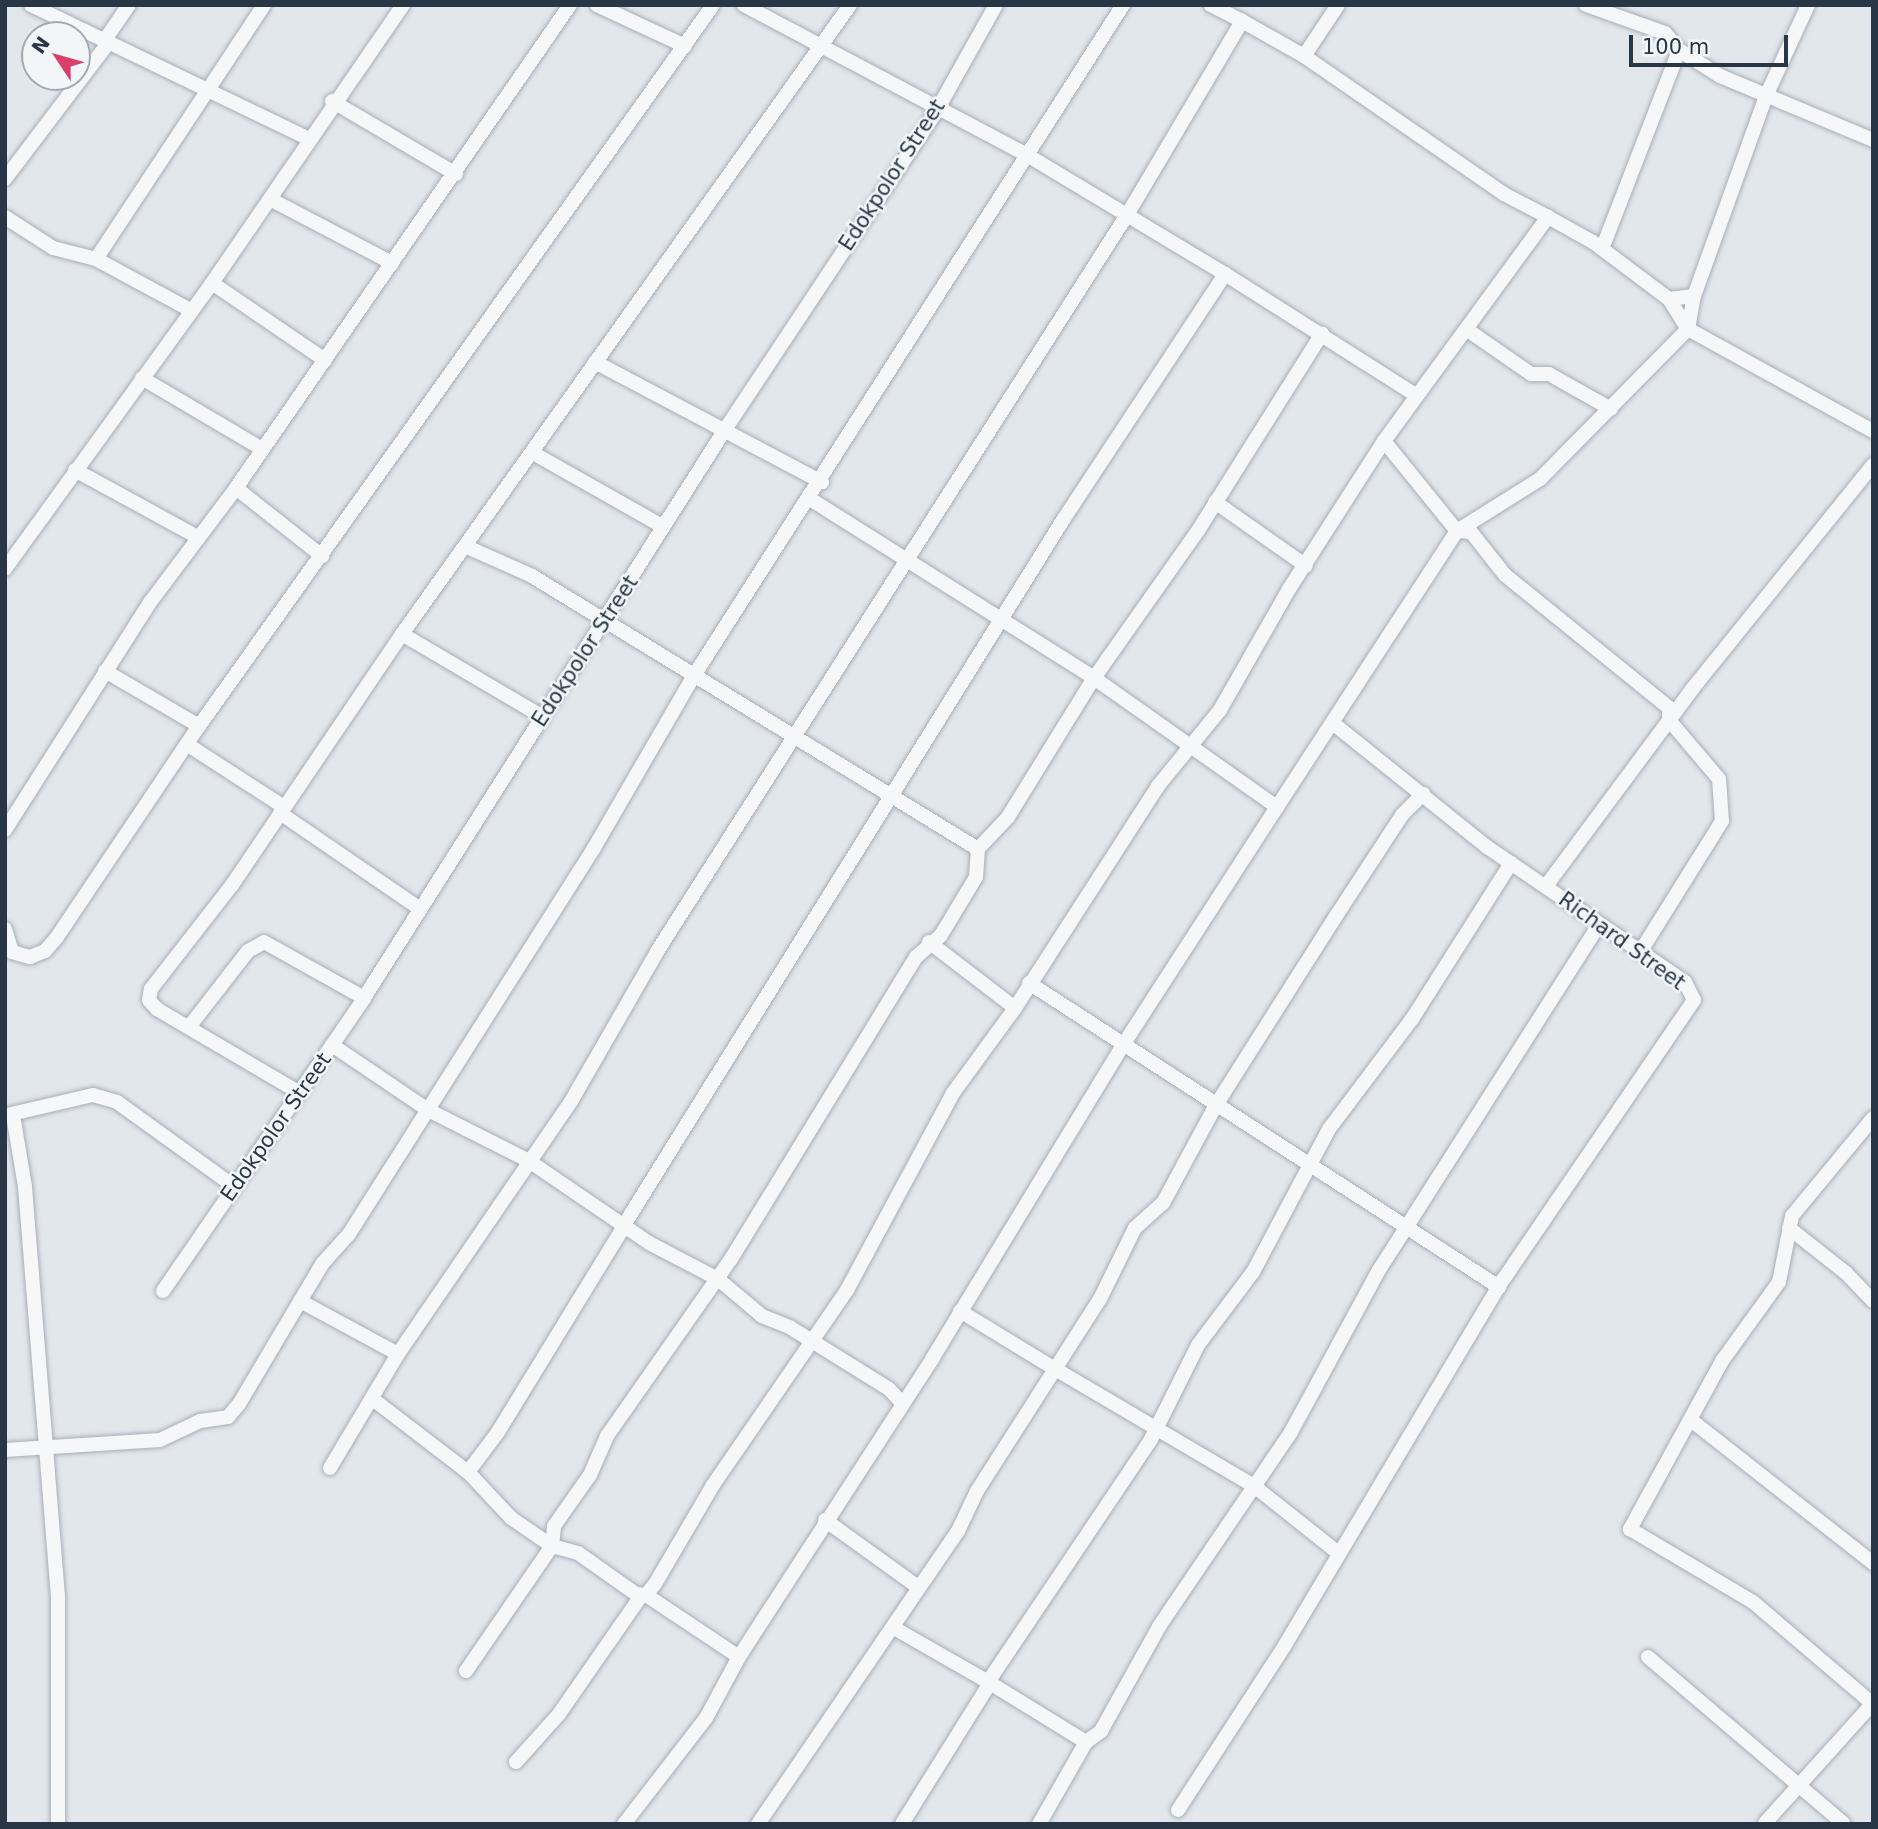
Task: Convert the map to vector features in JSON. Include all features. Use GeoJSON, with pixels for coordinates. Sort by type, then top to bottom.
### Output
{"type":"FeatureCollection","features":[{"type":"Feature","properties":{"kind":"street"},"geometry":{"type":"LineString","coordinates":[[31,5],[210,88],[307,138]]}},
{"type":"Feature","properties":{"kind":"street"},"geometry":{"type":"LineString","coordinates":[[5,179],[106,42],[129,5]]}},
{"type":"Feature","properties":{"kind":"street"},"geometry":{"type":"LineString","coordinates":[[96,259],[264,5]]}},
{"type":"Feature","properties":{"kind":"street"},"geometry":{"type":"LineString","coordinates":[[5,569],[212,283],[332,101],[403,5]]}},
{"type":"Feature","properties":{"kind":"street"},"geometry":{"type":"LineString","coordinates":[[5,830],[105,671],[456,174],[570,5]]}},
{"type":"Feature","properties":{"kind":"street"},"geometry":{"type":"LineString","coordinates":[[597,5],[685,46]]}},
{"type":"Feature","properties":{"kind":"street"},"geometry":{"type":"LineString","coordinates":[[5,929],[12,952],[30,957],[45,951],[199,726],[713,5]]}},
{"type":"Feature","properties":{"kind":"street"},"geometry":{"type":"LineString","coordinates":[[744,5],[937,110],[1029,156],[1225,274],[1417,396]]}},
{"type":"Feature","properties":{"kind":"street"},"geometry":{"type":"LineString","coordinates":[[300,1093],[157,1009],[149,1000],[151,989],[232,885],[402,634],[467,547],[850,5]]}},
{"type":"Feature","properties":{"kind":"street","name":"Edokpolor Street"},"geometry":{"type":"LineString","coordinates":[[163,1291],[364,998],[726,428],[937,110],[996,5]]}},
{"type":"Feature","properties":{"kind":"street"},"geometry":{"type":"LineString","coordinates":[[5,1450],[46,1445],[160,1440],[200,1421],[228,1417],[300,1301],[428,1110],[594,848],[695,674],[822,482],[1123,5]]}},
{"type":"Feature","properties":{"kind":"street"},"geometry":{"type":"LineString","coordinates":[[1211,5],[1304,56],[1504,194],[1602,249],[1669,299],[1688,329],[1873,432]]}},
{"type":"Feature","properties":{"kind":"street"},"geometry":{"type":"LineString","coordinates":[[1304,56],[1338,5]]}},
{"type":"Feature","properties":{"kind":"street"},"geometry":{"type":"LineString","coordinates":[[1586,5],[1665,33],[1679,50],[1766,96],[1873,140]]}},
{"type":"Feature","properties":{"kind":"street"},"geometry":{"type":"LineString","coordinates":[[624,1824],[706,1718],[739,1657],[960,1311],[1123,1045],[1277,807],[1335,725],[1458,531],[1540,479],[1688,329],[1694,296],[1766,96],[1808,5]]}},
{"type":"Feature","properties":{"kind":"street"},"geometry":{"type":"LineString","coordinates":[[330,1468],[374,1400],[398,1354],[529,1161],[794,735],[1127,215],[1242,21]]}},
{"type":"Feature","properties":{"kind":"street"},"geometry":{"type":"LineString","coordinates":[[1602,249],[1679,50]]}},
{"type":"Feature","properties":{"kind":"street"},"geometry":{"type":"LineString","coordinates":[[332,101],[456,174]]}},
{"type":"Feature","properties":{"kind":"street"},"geometry":{"type":"LineString","coordinates":[[270,198],[392,263]]}},
{"type":"Feature","properties":{"kind":"street"},"geometry":{"type":"LineString","coordinates":[[516,1762],[559,1714],[644,1595],[809,1342],[847,1290],[953,1093],[1015,1009],[1029,983],[1189,744],[1220,710],[1384,441],[1469,331],[1548,217]]}},
{"type":"Feature","properties":{"kind":"street"},"geometry":{"type":"LineString","coordinates":[[5,218],[53,248],[96,259],[191,311]]}},
{"type":"Feature","properties":{"kind":"street"},"geometry":{"type":"LineString","coordinates":[[468,1472],[498,1432],[889,799],[1225,274]]}},
{"type":"Feature","properties":{"kind":"street"},"geometry":{"type":"LineString","coordinates":[[212,283],[325,360]]}},
{"type":"Feature","properties":{"kind":"street"},"geometry":{"type":"LineString","coordinates":[[1669,299],[1694,296]]}},
{"type":"Feature","properties":{"kind":"street"},"geometry":{"type":"LineString","coordinates":[[1469,331],[1531,374],[1549,374],[1611,409]]}},
{"type":"Feature","properties":{"kind":"street"},"geometry":{"type":"LineString","coordinates":[[466,1671],[552,1546],[554,1526],[590,1475],[607,1436],[718,1279],[929,942],[942,934],[976,877],[978,849],[1008,817],[1094,678],[1215,502],[1322,334]]}},
{"type":"Feature","properties":{"kind":"street"},"geometry":{"type":"LineString","coordinates":[[596,362],[726,428],[822,482]]}},
{"type":"Feature","properties":{"kind":"street"},"geometry":{"type":"LineString","coordinates":[[142,378],[262,449]]}},
{"type":"Feature","properties":{"kind":"street"},"geometry":{"type":"LineString","coordinates":[[1384,441],[1458,531],[1471,532],[1506,575],[1669,708],[1669,720],[1719,779],[1725,808],[1671,908],[1640,952]]}},
{"type":"Feature","properties":{"kind":"street"},"geometry":{"type":"LineString","coordinates":[[533,453],[664,527]]}},
{"type":"Feature","properties":{"kind":"street"},"geometry":{"type":"LineString","coordinates":[[1546,886],[1669,720],[1873,465]]}},
{"type":"Feature","properties":{"kind":"street"},"geometry":{"type":"LineString","coordinates":[[75,470],[199,538]]}},
{"type":"Feature","properties":{"kind":"street"},"geometry":{"type":"LineString","coordinates":[[236,488],[322,556]]}},
{"type":"Feature","properties":{"kind":"street"},"geometry":{"type":"LineString","coordinates":[[810,499],[908,557],[1002,621],[1094,678],[1277,807]]}},
{"type":"Feature","properties":{"kind":"street"},"geometry":{"type":"LineString","coordinates":[[1215,502],[1306,566]]}},
{"type":"Feature","properties":{"kind":"street"},"geometry":{"type":"LineString","coordinates":[[467,547],[508,563],[794,735],[889,799],[978,849]]}},
{"type":"Feature","properties":{"kind":"street"},"geometry":{"type":"LineString","coordinates":[[402,634],[543,717]]}},
{"type":"Feature","properties":{"kind":"street"},"geometry":{"type":"LineString","coordinates":[[105,671],[199,726]]}},
{"type":"Feature","properties":{"kind":"street","name":"Richard Street"},"geometry":{"type":"LineString","coordinates":[[1335,725],[1511,863],[1685,982],[1693,1005],[1650,1059],[1586,1164],[1499,1287]]}},
{"type":"Feature","properties":{"kind":"street"},"geometry":{"type":"LineString","coordinates":[[188,745],[420,909]]}},
{"type":"Feature","properties":{"kind":"street"},"geometry":{"type":"LineString","coordinates":[[758,1824],[958,1531],[977,1491],[1056,1370],[1135,1227],[1163,1203],[1216,1105],[1382,845],[1423,794]]}},
{"type":"Feature","properties":{"kind":"street"},"geometry":{"type":"LineString","coordinates":[[902,1824],[989,1683],[1155,1428],[1208,1329],[1219,1324],[1228,1303],[1253,1272],[1314,1167],[1329,1129],[1412,1019],[1511,863]]}},
{"type":"Feature","properties":{"kind":"street"},"geometry":{"type":"LineString","coordinates":[[1039,1824],[1086,1742],[1101,1731],[1160,1625],[1291,1432],[1405,1227],[1599,925]]}},
{"type":"Feature","properties":{"kind":"street"},"geometry":{"type":"LineString","coordinates":[[189,1027],[248,951],[264,942],[364,998]]}},
{"type":"Feature","properties":{"kind":"street"},"geometry":{"type":"LineString","coordinates":[[929,942],[1015,1009]]}},
{"type":"Feature","properties":{"kind":"street"},"geometry":{"type":"LineString","coordinates":[[1029,983],[1499,1287],[1338,1552],[1298,1625],[1178,1810]]}},
{"type":"Feature","properties":{"kind":"street"},"geometry":{"type":"LineString","coordinates":[[332,1045],[428,1110],[529,1161],[624,1225],[718,1279],[762,1316],[890,1389],[902,1403]]}},
{"type":"Feature","properties":{"kind":"street"},"geometry":{"type":"LineString","coordinates":[[58,1824],[58,1595],[25,1187],[9,1115],[93,1094],[117,1101],[234,1186]]}},
{"type":"Feature","properties":{"kind":"street"},"geometry":{"type":"LineString","coordinates":[[1765,1823],[1872,1704],[1753,1602],[1633,1534],[1632,1523],[1692,1420],[1722,1361],[1779,1282],[1789,1228],[1799,1206],[1873,1118]]}},
{"type":"Feature","properties":{"kind":"street"},"geometry":{"type":"LineString","coordinates":[[1789,1228],[1846,1273],[1873,1301]]}},
{"type":"Feature","properties":{"kind":"street"},"geometry":{"type":"LineString","coordinates":[[300,1301],[398,1354]]}},
{"type":"Feature","properties":{"kind":"street"},"geometry":{"type":"LineString","coordinates":[[960,1311],[1254,1486],[1338,1552]]}},
{"type":"Feature","properties":{"kind":"street"},"geometry":{"type":"LineString","coordinates":[[374,1400],[468,1472],[511,1518],[552,1546],[578,1553],[739,1657]]}},
{"type":"Feature","properties":{"kind":"street"},"geometry":{"type":"LineString","coordinates":[[1692,1420],[1873,1563]]}},
{"type":"Feature","properties":{"kind":"street"},"geometry":{"type":"LineString","coordinates":[[825,1520],[918,1587]]}},
{"type":"Feature","properties":{"kind":"street"},"geometry":{"type":"LineString","coordinates":[[894,1628],[953,1667],[989,1683],[1086,1742]]}},
{"type":"Feature","properties":{"kind":"street"},"geometry":{"type":"LineString","coordinates":[[1648,1657],[1795,1778],[1798,1788],[1844,1824]]}}]}
